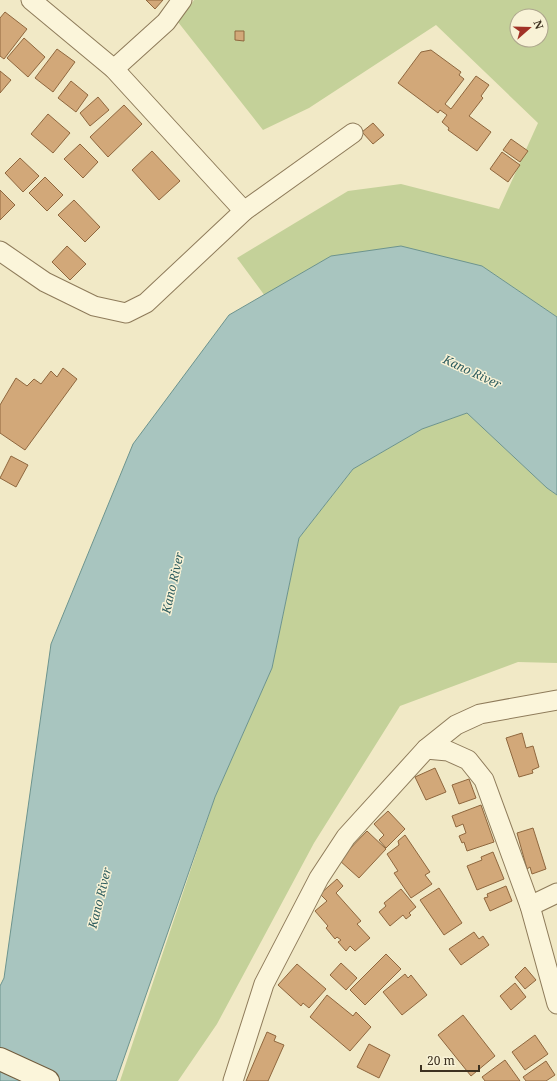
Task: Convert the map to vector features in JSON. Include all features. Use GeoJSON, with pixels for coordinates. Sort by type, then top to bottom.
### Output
{"type":"FeatureCollection","features":[{"type":"Feature","properties":{"kind":"main road"},"geometry":{"type":"LineString","coordinates":[[0,1059],[48,1081]]}},
{"type":"Feature","properties":{"kind":"street"},"geometry":{"type":"LineString","coordinates":[[32,0],[114,69],[244,211]]}},
{"type":"Feature","properties":{"kind":"street"},"geometry":{"type":"LineString","coordinates":[[114,69],[166,22],[182,0]]}},
{"type":"Feature","properties":{"kind":"street"},"geometry":{"type":"LineString","coordinates":[[0,250],[45,282],[94,306],[126,312],[146,304],[244,211],[353,133]]}},
{"type":"Feature","properties":{"kind":"street"},"geometry":{"type":"LineString","coordinates":[[233,1081],[264,984],[319,878],[346,837],[426,749],[456,725],[480,714],[557,700]]}},
{"type":"Feature","properties":{"kind":"street"},"geometry":{"type":"LineString","coordinates":[[426,749],[448,751],[468,760],[484,780],[530,906],[557,1004]]}},
{"type":"Feature","properties":{"kind":"street"},"geometry":{"type":"LineString","coordinates":[[530,906],[557,893]]}},
{"type":"Feature","properties":{"kind":"green space"},"geometry":{"type":"Polygon","coordinates":[[[194,0],[557,0],[557,317],[482,266],[331,256],[265,296],[237,258],[348,191],[401,184],[499,209],[538,123],[436,25],[309,108],[263,130],[178,22],[194,0]]]}},
{"type":"Feature","properties":{"kind":"green space"},"geometry":{"type":"Polygon","coordinates":[[[467,413],[547,488],[557,495],[557,663],[518,662],[400,706],[314,843],[217,1024],[178,1081],[120,1081],[215,797],[272,668],[299,538],[353,469],[422,429],[467,413]]]}},
{"type":"Feature","properties":{"kind":"water","name":"Kano River"},"geometry":{"type":"Polygon","coordinates":[[[401,246],[482,266],[557,317],[557,495],[547,488],[467,413],[422,429],[353,469],[299,538],[272,668],[215,797],[116,1081],[0,1081],[0,986],[4,978],[51,644],[133,444],[229,315],[331,256],[401,246]]]}},
{"type":"Feature","properties":{"kind":"building"},"geometry":{"type":"Polygon","coordinates":[[[146,0],[163,0],[155,9],[146,0]]]}},
{"type":"Feature","properties":{"kind":"building"},"geometry":{"type":"Polygon","coordinates":[[[5,12],[27,29],[4,59],[0,56],[0,18],[5,12]]]}},
{"type":"Feature","properties":{"kind":"building"},"geometry":{"type":"Polygon","coordinates":[[[235,31],[244,31],[244,41],[235,40],[235,31]]]}},
{"type":"Feature","properties":{"kind":"building"},"geometry":{"type":"Polygon","coordinates":[[[24,38],[45,57],[28,77],[7,58],[24,38]]]}},
{"type":"Feature","properties":{"kind":"building"},"geometry":{"type":"Polygon","coordinates":[[[57,49],[75,62],[53,92],[35,78],[57,49]]]}},
{"type":"Feature","properties":{"kind":"building"},"geometry":{"type":"Polygon","coordinates":[[[431,50],[461,72],[459,75],[464,79],[445,104],[451,109],[476,76],[489,85],[481,96],[483,98],[469,116],[491,132],[477,151],[448,130],[449,128],[442,122],[447,115],[440,110],[438,113],[398,83],[421,52],[431,50]]]}},
{"type":"Feature","properties":{"kind":"building"},"geometry":{"type":"Polygon","coordinates":[[[0,71],[11,80],[0,93],[0,71]]]}},
{"type":"Feature","properties":{"kind":"building"},"geometry":{"type":"Polygon","coordinates":[[[71,81],[88,95],[76,112],[58,98],[71,81]]]}},
{"type":"Feature","properties":{"kind":"building"},"geometry":{"type":"Polygon","coordinates":[[[98,97],[109,110],[90,126],[80,113],[98,97]]]}},
{"type":"Feature","properties":{"kind":"building"},"geometry":{"type":"Polygon","coordinates":[[[124,105],[142,124],[108,157],[90,137],[124,105]]]}},
{"type":"Feature","properties":{"kind":"building"},"geometry":{"type":"Polygon","coordinates":[[[48,114],[70,133],[53,153],[31,134],[48,114]]]}},
{"type":"Feature","properties":{"kind":"building"},"geometry":{"type":"Polygon","coordinates":[[[373,123],[384,135],[373,144],[362,132],[373,123]]]}},
{"type":"Feature","properties":{"kind":"building"},"geometry":{"type":"Polygon","coordinates":[[[511,139],[528,151],[520,162],[503,150],[511,139]]]}},
{"type":"Feature","properties":{"kind":"building"},"geometry":{"type":"Polygon","coordinates":[[[80,144],[98,162],[83,178],[64,159],[80,144]]]}},
{"type":"Feature","properties":{"kind":"building"},"geometry":{"type":"Polygon","coordinates":[[[152,151],[180,181],[159,200],[132,170],[152,151]]]}},
{"type":"Feature","properties":{"kind":"building"},"geometry":{"type":"Polygon","coordinates":[[[502,152],[520,165],[508,182],[490,169],[502,152]]]}},
{"type":"Feature","properties":{"kind":"building"},"geometry":{"type":"Polygon","coordinates":[[[20,158],[39,176],[23,192],[5,173],[20,158]]]}},
{"type":"Feature","properties":{"kind":"building"},"geometry":{"type":"Polygon","coordinates":[[[45,177],[63,195],[47,211],[29,193],[45,177]]]}},
{"type":"Feature","properties":{"kind":"building"},"geometry":{"type":"Polygon","coordinates":[[[0,190],[15,205],[0,220],[0,190]]]}},
{"type":"Feature","properties":{"kind":"building"},"geometry":{"type":"Polygon","coordinates":[[[74,200],[100,227],[85,242],[58,215],[74,200]]]}},
{"type":"Feature","properties":{"kind":"building"},"geometry":{"type":"Polygon","coordinates":[[[67,246],[86,264],[70,280],[52,262],[67,246]]]}},
{"type":"Feature","properties":{"kind":"building"},"geometry":{"type":"Polygon","coordinates":[[[63,368],[77,379],[25,450],[0,433],[0,405],[16,378],[27,386],[34,379],[41,384],[51,371],[57,377],[63,368]]]}},
{"type":"Feature","properties":{"kind":"building"},"geometry":{"type":"Polygon","coordinates":[[[11,456],[28,465],[16,487],[0,478],[11,456]]]}},
{"type":"Feature","properties":{"kind":"building"},"geometry":{"type":"Polygon","coordinates":[[[522,733],[526,748],[533,746],[539,767],[532,770],[533,773],[519,777],[506,738],[522,733]]]}},
{"type":"Feature","properties":{"kind":"building"},"geometry":{"type":"Polygon","coordinates":[[[435,768],[446,792],[426,800],[415,777],[435,768]]]}},
{"type":"Feature","properties":{"kind":"building"},"geometry":{"type":"Polygon","coordinates":[[[469,779],[476,798],[459,804],[452,785],[469,779]]]}},
{"type":"Feature","properties":{"kind":"building"},"geometry":{"type":"Polygon","coordinates":[[[481,805],[494,842],[467,851],[464,842],[462,843],[459,836],[466,833],[463,824],[456,827],[452,816],[481,805]]]}},
{"type":"Feature","properties":{"kind":"building"},"geometry":{"type":"Polygon","coordinates":[[[388,811],[405,829],[386,848],[379,840],[384,835],[374,824],[388,811]]]}},
{"type":"Feature","properties":{"kind":"building"},"geometry":{"type":"Polygon","coordinates":[[[533,828],[546,869],[532,874],[530,867],[527,869],[517,833],[533,828]]]}},
{"type":"Feature","properties":{"kind":"building"},"geometry":{"type":"Polygon","coordinates":[[[367,831],[386,849],[359,878],[339,860],[367,831]]]}},
{"type":"Feature","properties":{"kind":"building"},"geometry":{"type":"Polygon","coordinates":[[[405,835],[430,872],[425,875],[432,884],[411,898],[394,873],[398,871],[387,854],[399,845],[398,841],[405,835]]]}},
{"type":"Feature","properties":{"kind":"building"},"geometry":{"type":"Polygon","coordinates":[[[493,852],[504,879],[477,890],[467,866],[482,860],[481,857],[493,852]]]}},
{"type":"Feature","properties":{"kind":"building"},"geometry":{"type":"Polygon","coordinates":[[[337,879],[343,886],[336,893],[361,921],[357,924],[370,938],[355,951],[350,946],[346,951],[338,942],[341,940],[337,937],[335,939],[326,928],[328,926],[315,911],[327,901],[320,894],[337,879]]]}},
{"type":"Feature","properties":{"kind":"building"},"geometry":{"type":"Polygon","coordinates":[[[506,886],[512,901],[490,911],[484,898],[488,897],[487,894],[506,886]]]}},
{"type":"Feature","properties":{"kind":"building"},"geometry":{"type":"Polygon","coordinates":[[[439,888],[462,923],[444,935],[420,900],[439,888]]]}},
{"type":"Feature","properties":{"kind":"building"},"geometry":{"type":"Polygon","coordinates":[[[401,889],[416,907],[409,913],[411,915],[406,919],[403,915],[390,926],[379,912],[386,906],[384,903],[401,889]]]}},
{"type":"Feature","properties":{"kind":"building"},"geometry":{"type":"Polygon","coordinates":[[[474,932],[479,939],[483,936],[489,945],[461,965],[449,949],[474,932]]]}},
{"type":"Feature","properties":{"kind":"building"},"geometry":{"type":"Polygon","coordinates":[[[386,954],[401,969],[365,1005],[350,990],[386,954]]]}},
{"type":"Feature","properties":{"kind":"building"},"geometry":{"type":"Polygon","coordinates":[[[341,963],[357,978],[346,990],[330,975],[341,963]]]}},
{"type":"Feature","properties":{"kind":"building"},"geometry":{"type":"Polygon","coordinates":[[[297,964],[326,989],[309,1008],[303,1003],[301,1006],[278,985],[297,964]]]}},
{"type":"Feature","properties":{"kind":"building"},"geometry":{"type":"Polygon","coordinates":[[[525,967],[536,980],[525,989],[515,977],[525,967]]]}},
{"type":"Feature","properties":{"kind":"building"},"geometry":{"type":"Polygon","coordinates":[[[405,974],[408,978],[411,975],[427,995],[402,1015],[383,992],[405,974]]]}},
{"type":"Feature","properties":{"kind":"building"},"geometry":{"type":"Polygon","coordinates":[[[515,983],[526,997],[511,1010],[500,996],[515,983]]]}},
{"type":"Feature","properties":{"kind":"building"},"geometry":{"type":"Polygon","coordinates":[[[327,995],[353,1016],[356,1012],[371,1027],[350,1051],[310,1017],[327,995]]]}},
{"type":"Feature","properties":{"kind":"building"},"geometry":{"type":"Polygon","coordinates":[[[463,1015],[495,1056],[471,1076],[438,1035],[463,1015]]]}},
{"type":"Feature","properties":{"kind":"building"},"geometry":{"type":"Polygon","coordinates":[[[267,1032],[276,1036],[274,1041],[284,1045],[268,1081],[246,1081],[267,1032]]]}},
{"type":"Feature","properties":{"kind":"building"},"geometry":{"type":"Polygon","coordinates":[[[535,1035],[548,1054],[525,1070],[512,1052],[535,1035]]]}},
{"type":"Feature","properties":{"kind":"building"},"geometry":{"type":"Polygon","coordinates":[[[369,1044],[390,1055],[379,1078],[357,1067],[369,1044]]]}},
{"type":"Feature","properties":{"kind":"building"},"geometry":{"type":"Polygon","coordinates":[[[505,1060],[520,1081],[485,1081],[482,1077],[505,1060]]]}},
{"type":"Feature","properties":{"kind":"building"},"geometry":{"type":"Polygon","coordinates":[[[546,1061],[555,1075],[546,1081],[526,1081],[523,1077],[546,1061]]]}}]}
